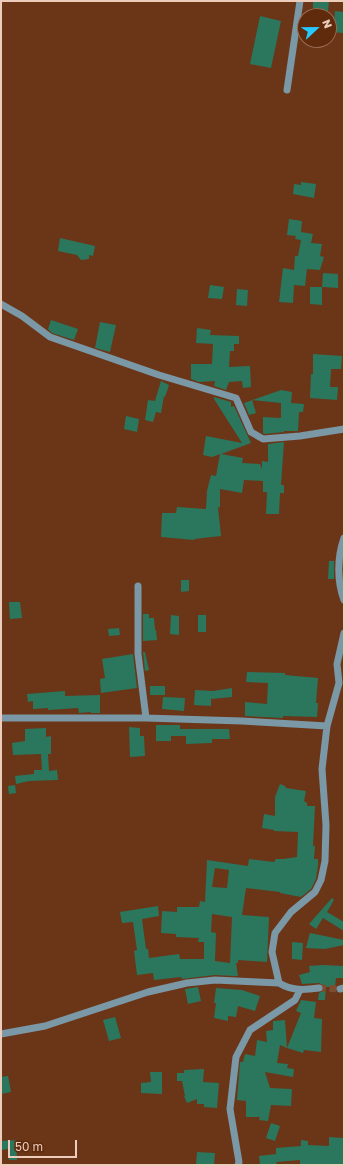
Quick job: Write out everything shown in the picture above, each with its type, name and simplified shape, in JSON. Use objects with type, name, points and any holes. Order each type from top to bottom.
[{"type":"street","points":[[287,90],[300,1]]},
{"type":"street","points":[[1,304],[22,316],[50,337],[159,375],[236,398],[251,432],[262,439],[300,436],[344,429]]},
{"type":"street","points":[[344,538],[338,578],[344,600]]},
{"type":"street","points":[[138,586],[138,654],[146,718]]},
{"type":"street","points":[[279,983],[272,952],[275,933],[291,912],[315,892],[325,861],[326,826],[322,769],[327,726],[339,683],[337,664],[344,632]]},
{"type":"street","points":[[1,718],[146,718],[327,726]]},
{"type":"street","points":[[1,1034],[44,1026],[148,992],[187,983],[215,980],[279,983],[286,987],[300,990],[319,988]]},
{"type":"street","points":[[238,1165],[239,1162],[230,1109],[236,1057],[250,1030],[295,1000],[300,990]]},
{"type":"building","points":[[313,1],[329,1],[328,8],[313,8]]},
{"type":"building","points":[[337,11],[344,12],[343,33],[337,32]]},
{"type":"building","points":[[260,16],[281,21],[271,68],[250,64]]},
{"type":"building","points":[[301,182],[316,184],[314,198],[293,194],[294,184],[301,185]]},
{"type":"building","points":[[289,219],[302,221],[301,232],[313,234],[311,243],[322,244],[320,256],[324,257],[320,270],[307,269],[305,286],[294,285],[293,303],[279,302],[283,268],[294,270],[295,256],[298,256],[301,240],[295,239],[296,236],[287,235]]},
{"type":"building","points":[[60,238],[95,246],[93,256],[89,255],[89,259],[81,260],[77,255],[58,251]]},
{"type":"building","points":[[323,273],[338,274],[338,288],[322,287]]},
{"type":"building","points":[[210,285],[224,287],[222,299],[208,298]]},
{"type":"building","points":[[310,287],[322,287],[322,305],[310,304]]},
{"type":"building","points":[[237,289],[248,290],[247,306],[236,305]]},
{"type":"building","points":[[51,320],[78,329],[74,340],[52,333],[48,329]]},
{"type":"building","points":[[100,322],[116,325],[110,352],[95,348]]},
{"type":"building","points":[[197,328],[211,330],[210,335],[239,336],[239,344],[234,344],[234,351],[230,351],[229,367],[250,366],[251,387],[243,388],[242,381],[229,382],[226,390],[214,386],[215,381],[199,382],[191,379],[191,364],[212,364],[213,344],[196,343]]},
{"type":"building","points":[[313,354],[342,356],[341,369],[331,369],[330,387],[338,387],[337,400],[310,398],[311,374],[313,374]]},
{"type":"building","points":[[161,381],[169,385],[165,397],[164,396],[161,413],[156,412],[153,422],[145,420],[148,400],[155,401]]},
{"type":"building","points":[[281,390],[292,392],[291,403],[304,404],[303,412],[299,412],[298,431],[284,431],[264,434],[263,417],[281,418],[281,403],[252,400]]},
{"type":"building","points":[[214,397],[231,402],[231,407],[234,406],[251,443],[221,454],[243,458],[242,463],[260,464],[262,469],[262,461],[268,462],[268,444],[284,442],[281,485],[284,485],[284,493],[280,493],[279,514],[266,514],[267,492],[263,492],[263,481],[244,480],[242,493],[220,489],[220,507],[218,507],[221,536],[194,540],[161,537],[162,513],[176,513],[177,507],[206,509],[207,491],[211,475],[216,476],[220,454],[212,457],[203,455],[206,436],[242,443]]},
{"type":"building","points":[[252,400],[256,413],[249,415],[244,403]]},
{"type":"building","points":[[126,416],[139,419],[137,432],[124,429]]},
{"type":"building","points":[[329,561],[334,561],[334,579],[328,579]]},
{"type":"building","points":[[181,580],[189,580],[189,591],[181,592]]},
{"type":"building","points":[[9,602],[20,602],[22,618],[10,619]]},
{"type":"building","points":[[143,614],[149,614],[149,618],[154,618],[157,640],[143,641]]},
{"type":"building","points":[[171,615],[179,616],[179,635],[170,634]]},
{"type":"building","points":[[198,615],[206,615],[206,632],[198,632]]},
{"type":"building","points":[[119,628],[120,635],[109,636],[108,629]]},
{"type":"building","points":[[143,652],[145,652],[149,670],[145,671]]},
{"type":"building","points":[[133,654],[137,688],[101,693],[100,679],[105,678],[102,659]]},
{"type":"building","points":[[247,672],[285,673],[285,675],[318,678],[316,703],[318,703],[317,717],[283,716],[283,718],[245,716],[245,702],[267,704],[268,683],[246,682]]},
{"type":"building","points":[[150,686],[165,686],[165,695],[150,695]]},
{"type":"building","points":[[232,688],[232,697],[211,699],[211,706],[194,705],[195,690],[213,691]]},
{"type":"building","points":[[65,691],[65,696],[100,695],[100,713],[79,713],[78,708],[48,710],[48,708],[33,709],[33,701],[28,702],[27,694]]},
{"type":"building","points":[[163,697],[185,698],[184,711],[162,709]]},
{"type":"building","points":[[156,725],[180,725],[180,729],[229,729],[230,739],[212,739],[212,743],[186,744],[186,736],[171,736],[171,741],[156,741]]},
{"type":"building","points":[[129,727],[140,728],[140,736],[144,736],[145,756],[130,757]]},
{"type":"building","points":[[46,728],[46,737],[51,736],[51,754],[48,754],[49,771],[57,770],[58,780],[29,781],[16,784],[15,776],[34,774],[34,770],[42,770],[41,754],[13,755],[12,743],[25,741],[25,729]]},
{"type":"building","points":[[280,784],[286,788],[306,791],[304,801],[307,803],[307,806],[315,806],[313,846],[315,846],[314,859],[318,859],[316,879],[311,889],[301,897],[280,892],[246,888],[242,915],[269,917],[267,962],[238,960],[238,963],[236,963],[238,976],[215,975],[182,979],[181,977],[154,980],[153,973],[137,975],[134,951],[137,950],[133,922],[122,923],[120,912],[158,906],[159,916],[142,919],[146,949],[148,949],[149,958],[179,954],[180,959],[204,959],[204,942],[198,942],[199,938],[176,937],[176,934],[161,933],[162,911],[177,912],[177,907],[199,907],[200,901],[205,902],[207,860],[248,866],[249,859],[274,862],[276,859],[297,857],[298,832],[274,831],[262,828],[264,814],[275,816],[275,797]],"holes":[[[215,868],[229,870],[227,888],[212,887]],[[212,914],[232,917],[230,963],[215,961],[216,933],[211,932]]]},
{"type":"building","points":[[15,785],[16,793],[9,794],[8,786]]},
{"type":"building","points":[[332,898],[334,900],[327,912],[344,922],[344,931],[323,918],[316,929],[309,924]]},
{"type":"building","points":[[310,933],[344,940],[344,945],[325,949],[306,948]]},
{"type":"building","points":[[292,942],[303,943],[302,960],[292,959]]},
{"type":"building","points":[[309,966],[344,966],[344,978],[336,978],[335,987],[326,987],[325,1000],[318,1000],[319,993],[324,990],[323,985],[319,983],[302,984],[299,975],[310,972]]},
{"type":"building","points":[[198,987],[201,1001],[188,1004],[185,989]]},
{"type":"building","points":[[216,988],[242,990],[260,996],[255,1011],[238,1006],[236,1017],[228,1016],[228,1021],[214,1018]]},
{"type":"building","points":[[301,1000],[316,1002],[314,1018],[322,1019],[321,1052],[304,1050],[303,1053],[287,1048],[301,1013],[296,1011]]},
{"type":"building","points":[[115,1017],[121,1038],[109,1041],[103,1020]]},
{"type":"building","points":[[285,1020],[287,1048],[280,1045],[277,1063],[288,1064],[287,1068],[294,1069],[293,1077],[265,1072],[270,1088],[292,1089],[291,1106],[271,1105],[268,1121],[259,1120],[260,1117],[246,1117],[246,1101],[237,1100],[240,1062],[243,1062],[245,1054],[255,1056],[257,1040],[267,1042],[266,1031],[273,1030],[273,1021]]},
{"type":"building","points":[[204,1069],[203,1082],[219,1083],[217,1108],[204,1107],[204,1104],[197,1104],[197,1099],[187,1103],[184,1096],[182,1081],[177,1081],[177,1073],[184,1073],[184,1070]]},
{"type":"building","points":[[150,1072],[162,1072],[162,1094],[141,1093],[141,1083],[151,1082]]},
{"type":"building","points":[[8,1076],[11,1092],[1,1094],[1,1077]]},
{"type":"building","points":[[271,1123],[280,1126],[275,1141],[266,1138]]},
{"type":"building","points":[[329,1137],[344,1138],[344,1165],[300,1165],[300,1160],[260,1165],[259,1156],[276,1154],[276,1148],[301,1146],[301,1140],[308,1141],[308,1145],[329,1146]]},
{"type":"building","points":[[16,1140],[17,1160],[9,1160],[8,1149],[1,1150],[1,1141]]},
{"type":"building","points":[[197,1152],[215,1153],[214,1165],[196,1165]]},
{"type":"tunnel","points":[[319,988],[340,989]]}]
